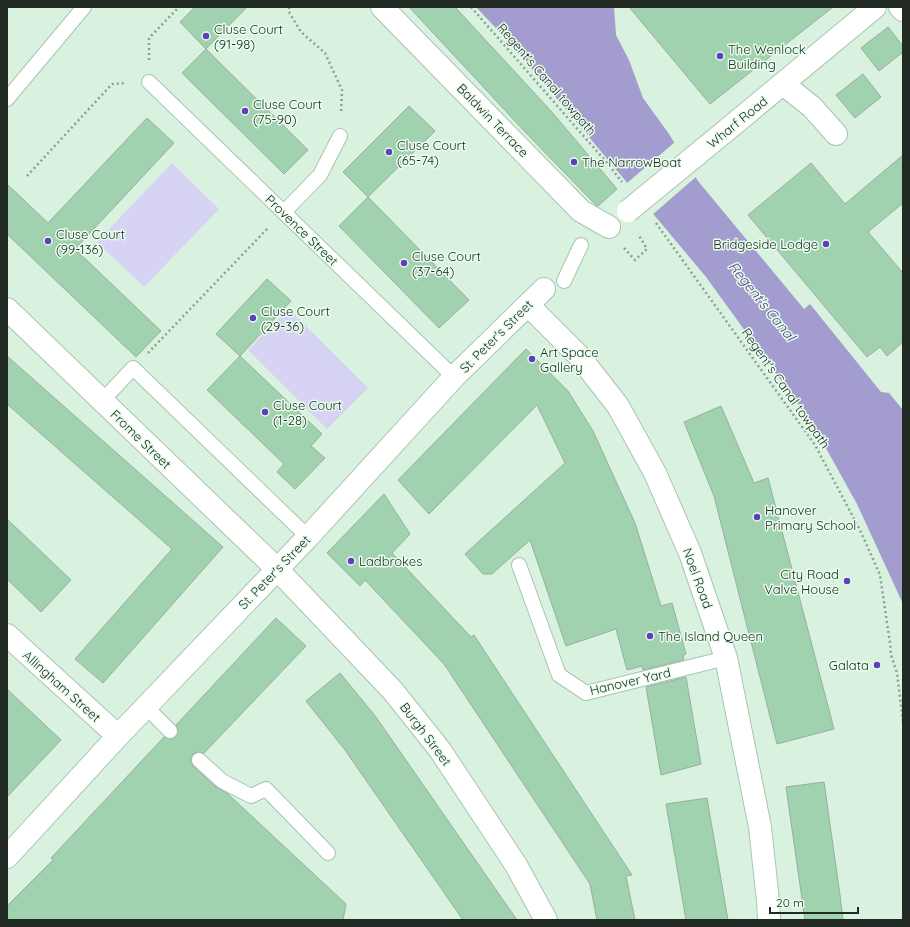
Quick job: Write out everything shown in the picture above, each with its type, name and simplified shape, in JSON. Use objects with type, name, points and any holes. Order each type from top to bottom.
[{"type":"street","name":"Baldwin Terrace","points":[[382,7],[581,211],[596,236]]},
{"type":"street","name":"Wharf Road","points":[[596,236],[875,7]]},
{"type":"street","points":[[900,7],[903,10]]},
{"type":"street","points":[[783,84],[812,107],[836,134]]},
{"type":"street","name":"St. Peter's Street","points":[[7,857],[118,736],[308,537],[454,378],[544,289]]},
{"type":"street","name":"Noel Road","points":[[528,305],[579,356],[618,406],[655,473],[686,546],[726,658],[760,827],[769,920]]},
{"type":"street","name":"Frome Street","points":[[7,309],[277,569]]},
{"type":"street","name":"Burgh Street","points":[[277,569],[393,691],[440,750],[516,865],[546,920]]},
{"type":"street","name":"Allingham Street","points":[[7,635],[118,736]]},
{"type":"lane","points":[[7,99],[84,7]]},
{"type":"lane","name":"Provence Street","points":[[149,82],[454,378]]},
{"type":"lane","points":[[284,212],[320,175],[340,136]]},
{"type":"lane","points":[[564,280],[596,236]]},
{"type":"lane","points":[[102,401],[133,368],[308,537]]},
{"type":"lane","name":"Hanover Yard","points":[[519,565],[559,675],[586,693],[726,658]]},
{"type":"lane","points":[[146,707],[170,731]]},
{"type":"lane","points":[[198,760],[222,781],[251,796],[266,789],[328,852]]},
{"type":"path","points":[[26,176],[112,84],[149,82],[149,38],[179,7]]},
{"type":"path","points":[[289,7],[289,12],[301,32],[325,53],[342,90],[340,136]]},
{"type":"path","name":"Regent's Canal towpath","points":[[471,7],[608,164]]},
{"type":"path","points":[[133,368],[284,212]]},
{"type":"path","name":"Regent's Canal towpath","points":[[654,220],[815,445],[860,530],[880,575],[891,655],[897,673],[903,722]]},
{"type":"path","points":[[624,247],[635,260],[648,249],[636,232]]},
{"type":"shaded area","points":[[172,163],[219,209],[144,287],[97,242]]},
{"type":"shaded area","points":[[289,309],[368,388],[327,429],[248,350]]},
{"type":"water","name":"Regent's Canal","points":[[476,7],[614,7],[616,35],[629,60],[643,98],[669,134],[698,181],[804,309],[810,304],[881,392],[889,393],[903,410],[903,604],[857,504],[812,423],[706,277],[512,45]]},
{"type":"pier","points":[[676,141],[697,176],[652,215],[626,184]]},
{"type":"building","name":"Cluse Court (91-98)","points":[[195,7],[247,7],[206,49],[180,22]]},
{"type":"building","points":[[409,7],[455,7],[551,111],[617,189],[598,206],[596,205],[527,134]]},
{"type":"building","name":"The Wenlock Building","points":[[629,7],[833,7],[710,104]]},
{"type":"building","points":[[888,27],[903,46],[903,52],[879,71],[861,48]]},
{"type":"building","name":"Cluse Court (75-90)","points":[[206,49],[308,150],[284,174],[182,73]]},
{"type":"building","points":[[863,74],[881,97],[855,118],[836,95]]},
{"type":"building","name":"Cluse Court (65-74)","points":[[409,106],[435,131],[368,197],[343,172]]},
{"type":"building","name":"Cluse Court (99-136)","points":[[147,118],[174,143],[75,249],[161,331],[136,357],[7,234],[7,184],[48,223]]},
{"type":"building","name":"Bridgeside Lodge","points":[[903,155],[903,203],[868,232],[903,273],[903,342],[887,356],[880,347],[867,357],[748,215],[811,163],[845,204]]},
{"type":"building","name":"Cluse Court (37-64)","points":[[368,197],[469,300],[439,328],[339,226]]},
{"type":"building","name":"Cluse Court (29-36)","points":[[267,279],[291,301],[240,356],[216,334]]},
{"type":"building","points":[[526,349],[568,391],[593,431],[635,523],[661,606],[672,603],[686,654],[683,655],[684,660],[643,670],[642,666],[627,670],[616,629],[566,646],[530,540],[492,574],[483,574],[465,554],[565,463],[537,405],[429,514],[398,480]]},
{"type":"building","points":[[7,356],[223,547],[103,683],[75,659],[172,549],[7,404]]},
{"type":"building","name":"Cluse Court (1-28)","points":[[240,356],[322,434],[311,446],[325,458],[295,489],[277,472],[284,464],[207,390]]},
{"type":"building","points":[[721,406],[754,483],[768,478],[834,729],[777,744],[714,496],[684,422]]},
{"type":"building","points":[[384,494],[410,534],[392,553],[471,637],[474,635],[632,875],[626,876],[635,920],[597,920],[590,884],[444,664],[365,580],[360,586],[327,553]]},
{"type":"building","points":[[7,519],[71,580],[41,612],[7,579]]},
{"type":"building","points":[[276,618],[306,646],[204,753],[197,752],[193,754],[191,762],[193,766],[216,787],[228,794],[346,904],[343,920],[7,920],[7,906],[53,860],[51,858],[164,737],[172,739],[176,737],[178,729],[176,725]]},
{"type":"building","points":[[340,673],[376,717],[517,920],[463,920],[345,750],[306,701]]},
{"type":"building","points":[[686,677],[701,764],[661,775],[646,687]]},
{"type":"building","points":[[7,689],[61,740],[7,797]]},
{"type":"building","points":[[824,782],[843,920],[805,920],[786,787]]},
{"type":"building","points":[[707,798],[728,920],[686,920],[666,804]]},
{"type":"place","name":"Cluse Court (91-98)","points":[[206,36]]},
{"type":"place","name":"The Wenlock Building","points":[[720,56]]},
{"type":"place","name":"Cluse Court (75-90)","points":[[245,111]]},
{"type":"place","name":"Cluse Court (65-74)","points":[[389,152]]},
{"type":"place","name":"The NarrowBoat","points":[[574,162]]},
{"type":"place","name":"Cluse Court (99-136)","points":[[48,241]]},
{"type":"place","name":"Bridgeside Lodge","points":[[826,244]]},
{"type":"place","name":"Cluse Court (37-64)","points":[[404,263]]},
{"type":"place","name":"Cluse Court (29-36)","points":[[253,318]]},
{"type":"place","name":"Art Space Gallery","points":[[532,359]]},
{"type":"place","name":"Cluse Court (1-28)","points":[[265,412]]},
{"type":"place","name":"Hanover Primary School","points":[[757,517]]},
{"type":"place","name":"Ladbrokes","points":[[351,561]]},
{"type":"place","name":"City Road Valve House","points":[[847,581]]},
{"type":"place","name":"The Island Queen","points":[[650,636]]},
{"type":"place","name":"Galata","points":[[877,665]]}]
